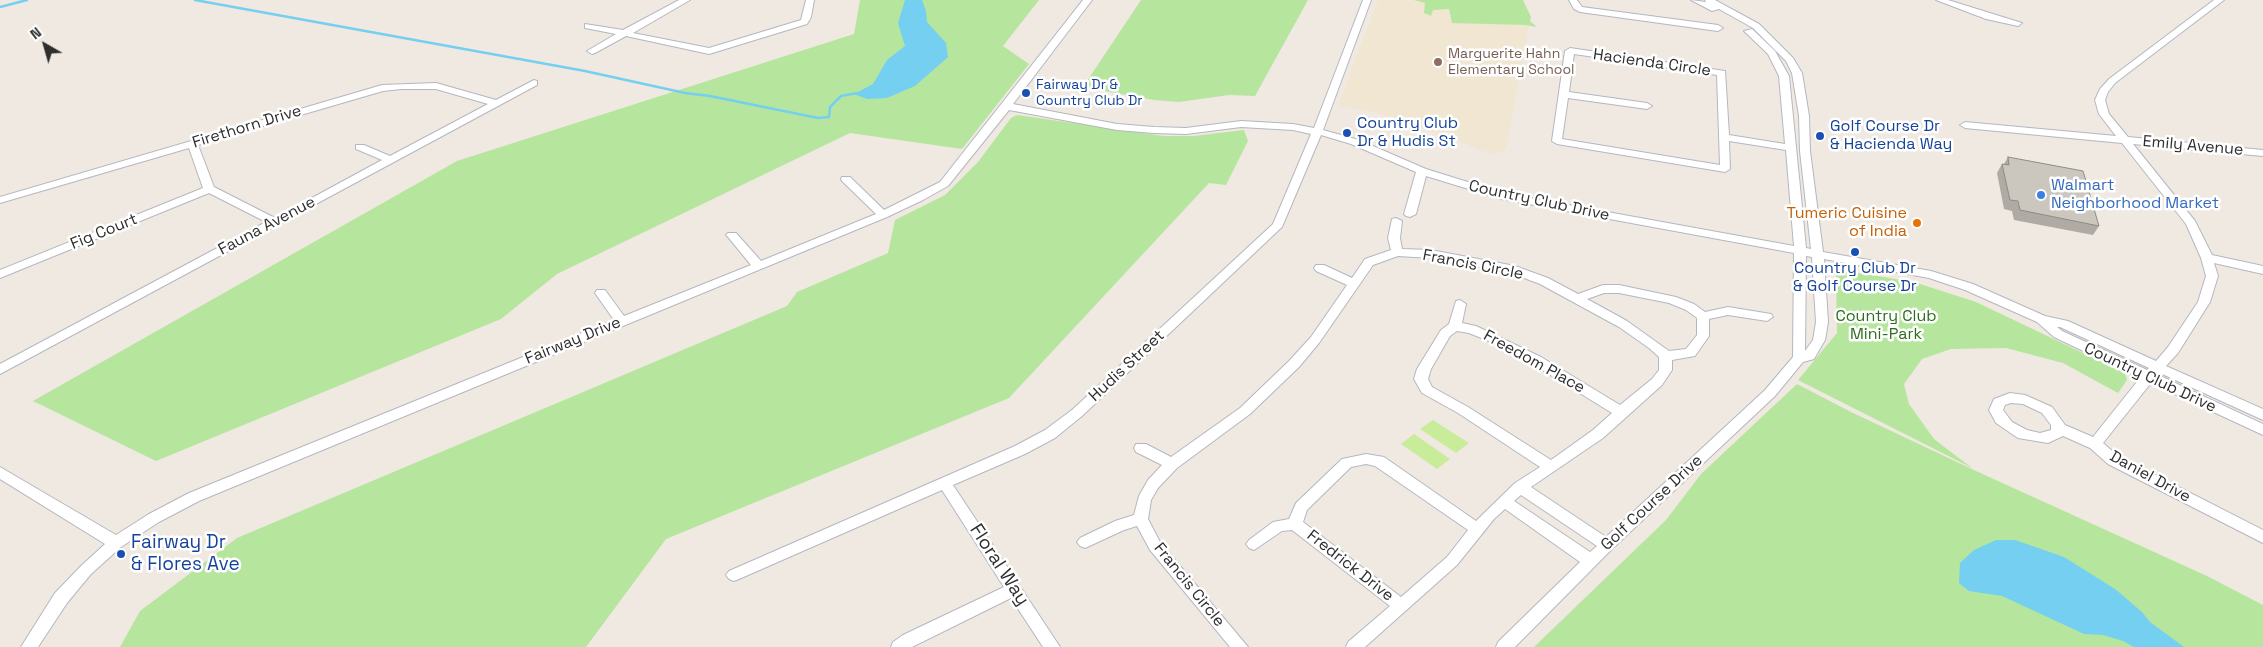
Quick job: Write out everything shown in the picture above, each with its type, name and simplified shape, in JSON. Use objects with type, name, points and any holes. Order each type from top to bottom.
[{"type":"street","points":[[592,50],[686,0]]},
{"type":"street","points":[[588,26],[709,51],[804,22],[808,17],[810,0]]},
{"type":"street","name":"Fairway Drive","points":[[29,647],[61,598],[86,570],[116,543],[154,518],[194,497],[883,215],[944,184],[1088,0]]},
{"type":"street","name":"Hudis Street","points":[[734,575],[1020,450],[1050,434],[1077,413],[1278,225],[1317,131],[1367,0]]},
{"type":"street","points":[[1573,0],[1580,9],[1718,28]]},
{"type":"street","points":[[1695,0],[1745,27],[1772,53],[1784,76],[1800,251],[1799,358]]},
{"type":"street","name":"Golf Course Drive","points":[[1504,647],[1607,545],[1770,393],[1799,358],[1809,356],[1818,340],[1822,322],[1818,255],[1806,151],[1804,116],[1797,73],[1790,60],[1779,47],[1756,26],[1709,0]]},
{"type":"street","points":[[1940,0],[1989,17],[2018,23]]},
{"type":"street","name":"Daniel Drive","points":[[2220,0],[2112,82],[2103,91],[2100,100],[2104,114],[2190,223],[2207,258],[2212,276],[2204,302],[2173,350],[2095,444],[2112,460],[2263,537]]},
{"type":"street","name":"Hacienda Circle","points":[[1570,51],[1722,73],[1724,137],[1724,169],[1558,140],[1570,51]]},
{"type":"street","name":"Fauna Avenue","points":[[0,370],[534,82]]},
{"type":"street","name":"Firethorn Drive","points":[[0,200],[361,93],[401,86],[436,86],[497,102]]},
{"type":"street","points":[[1564,94],[1647,106]]},
{"type":"street","name":"Country Club Drive","points":[[1005,106],[1126,128],[1186,131],[1241,124],[1280,125],[1317,131],[1355,142],[1422,171],[1501,196],[1931,275],[1969,287],[2042,319],[2058,334],[2263,415]]},
{"type":"street","name":"Emily Avenue","points":[[1965,125],[2263,153]]},
{"type":"street","points":[[1724,137],[1790,148]]},
{"type":"street","points":[[192,144],[209,189],[275,222]]},
{"type":"street","points":[[360,147],[390,160]]},
{"type":"street","points":[[1410,214],[1422,171]]},
{"type":"street","points":[[846,179],[883,215]]},
{"type":"street","name":"Fig Court","points":[[0,274],[209,189]]},
{"type":"street","points":[[1396,221],[1394,238],[1397,252]]},
{"type":"street","points":[[732,235],[758,265]]},
{"type":"street","name":"Francis Circle","points":[[1240,647],[1155,546],[1141,519],[1144,500],[1153,484],[1172,464],[1245,411],[1294,364],[1315,340],[1369,262],[1397,252],[1431,254],[1511,269],[1544,281],[1623,324],[1654,345],[1666,356]]},
{"type":"street","points":[[2207,258],[2263,270]]},
{"type":"street","points":[[1320,268],[1354,282]]},
{"type":"street","points":[[1577,299],[1603,289],[1619,289],[1672,300],[1690,307],[1703,316],[1728,311],[1767,317]]},
{"type":"street","points":[[600,293],[621,322]]},
{"type":"street","points":[[1460,304],[1454,326],[1445,333],[1424,369],[1421,379],[1426,390],[1463,410],[1551,467]]},
{"type":"street","points":[[1354,647],[1452,561],[1477,529],[1520,487],[1598,434],[1657,382],[1665,370],[1666,356],[1690,353],[1703,336],[1703,316]]},
{"type":"street","name":"Freedom Place","points":[[1454,326],[1472,328],[1495,338],[1536,360],[1621,412]]},
{"type":"street","name":"Country Club Drive","points":[[2153,372],[2263,430]]},
{"type":"street","points":[[2059,428],[2095,444]]},
{"type":"street","points":[[1141,448],[1172,464]]},
{"type":"street","name":"Fredrick Drive","points":[[1400,605],[1296,524],[1300,507],[1347,464],[1366,459],[1379,461],[1477,529]]},
{"type":"street","points":[[0,472],[116,543]]},
{"type":"street","name":"Floral Way","points":[[945,484],[1052,647]]},
{"type":"street","points":[[1520,487],[1607,545]]},
{"type":"street","points":[[1504,502],[1591,561]]},
{"type":"street","points":[[1085,542],[1120,525],[1141,519]]},
{"type":"street","points":[[1254,544],[1278,526],[1296,524]]},
{"type":"street","points":[[899,647],[909,640],[1014,589]]},
{"type":"shaded area","name":"Marguerite Hahn Elementary School","points":[[1378,0],[1513,0],[1529,24],[1506,150],[1492,154],[1413,124],[1374,112],[1338,106]]},
{"type":"green space","points":[[860,0],[1039,0],[1003,46],[1029,64],[962,149],[850,133],[557,274],[501,319],[156,461],[33,401],[457,161],[854,34]]},
{"type":"green space","points":[[1141,0],[1308,0],[1255,96],[1229,95],[1179,102],[1154,100],[1083,87]]},
{"type":"green space","points":[[1414,0],[1523,0],[1531,17],[1530,21],[1537,27],[1452,23],[1449,9],[1433,10],[1431,16],[1424,13],[1425,3]]},
{"type":"green space","points":[[1017,115],[1164,136],[1194,136],[1244,130],[1248,141],[1226,185],[1209,183],[1009,398],[666,539],[586,647],[120,647],[140,611],[237,538],[787,306],[797,292],[888,253],[895,220],[945,195],[978,162],[1011,118]]},
{"type":"green space","name":"Country Club Mini-Park","points":[[1846,271],[1914,282],[1976,302],[2125,373],[2127,380],[2118,393],[2063,363],[2006,348],[1951,349],[1922,359],[1904,384],[1909,404],[1934,439],[1972,468],[1798,380],[1837,333],[1836,275]]},
{"type":"green space","points":[[1797,384],[1851,412],[1976,471],[2207,576],[2263,605],[2263,647],[1534,647],[1666,520],[1701,474]]},
{"type":"green space","points":[[1433,420],[1469,443],[1456,453],[1420,429]]},
{"type":"green space","points":[[1414,434],[1450,459],[1437,469],[1401,444]]},
{"type":"water","points":[[905,0],[922,0],[927,22],[946,43],[948,57],[915,86],[887,98],[867,99],[854,94],[873,84],[887,60],[905,46],[898,23]]},
{"type":"water","points":[[1996,540],[2015,540],[2064,557],[2115,589],[2142,612],[2150,622],[2184,647],[2134,647],[2123,641],[2103,635],[2084,634],[2002,596],[1969,591],[1959,583],[1960,563],[1974,550]]},
{"type":"building","name":"Walmart Neighborhood Market","points":[[2008,157],[2083,171],[2099,226],[2020,210],[2018,201],[2010,200],[2002,164],[2009,165]]},
{"type":"waterway","points":[[0,7],[27,0]]},
{"type":"waterway","points":[[195,0],[585,71],[685,93],[710,96],[818,118],[829,117],[830,107],[841,96],[857,93]]},
{"type":"place","name":"Marguerite Hahn Elementary School","points":[[1438,62]]},
{"type":"place","name":"Fairway Dr & Country Club Dr","points":[[1026,93]]},
{"type":"place","name":"Country Club Dr & Hudis St","points":[[1347,133]]},
{"type":"place","name":"Golf Course Dr & Hacienda Way","points":[[1820,136]]},
{"type":"place","name":"Walmart Neighborhood Market","points":[[2041,195]]},
{"type":"place","name":"Tumeric Cuisine of India","points":[[1917,223]]},
{"type":"place","name":"Country Club Dr & Golf Course Dr","points":[[1855,252]]},
{"type":"place","name":"Fairway Dr & Flores Ave","points":[[121,554]]}]
